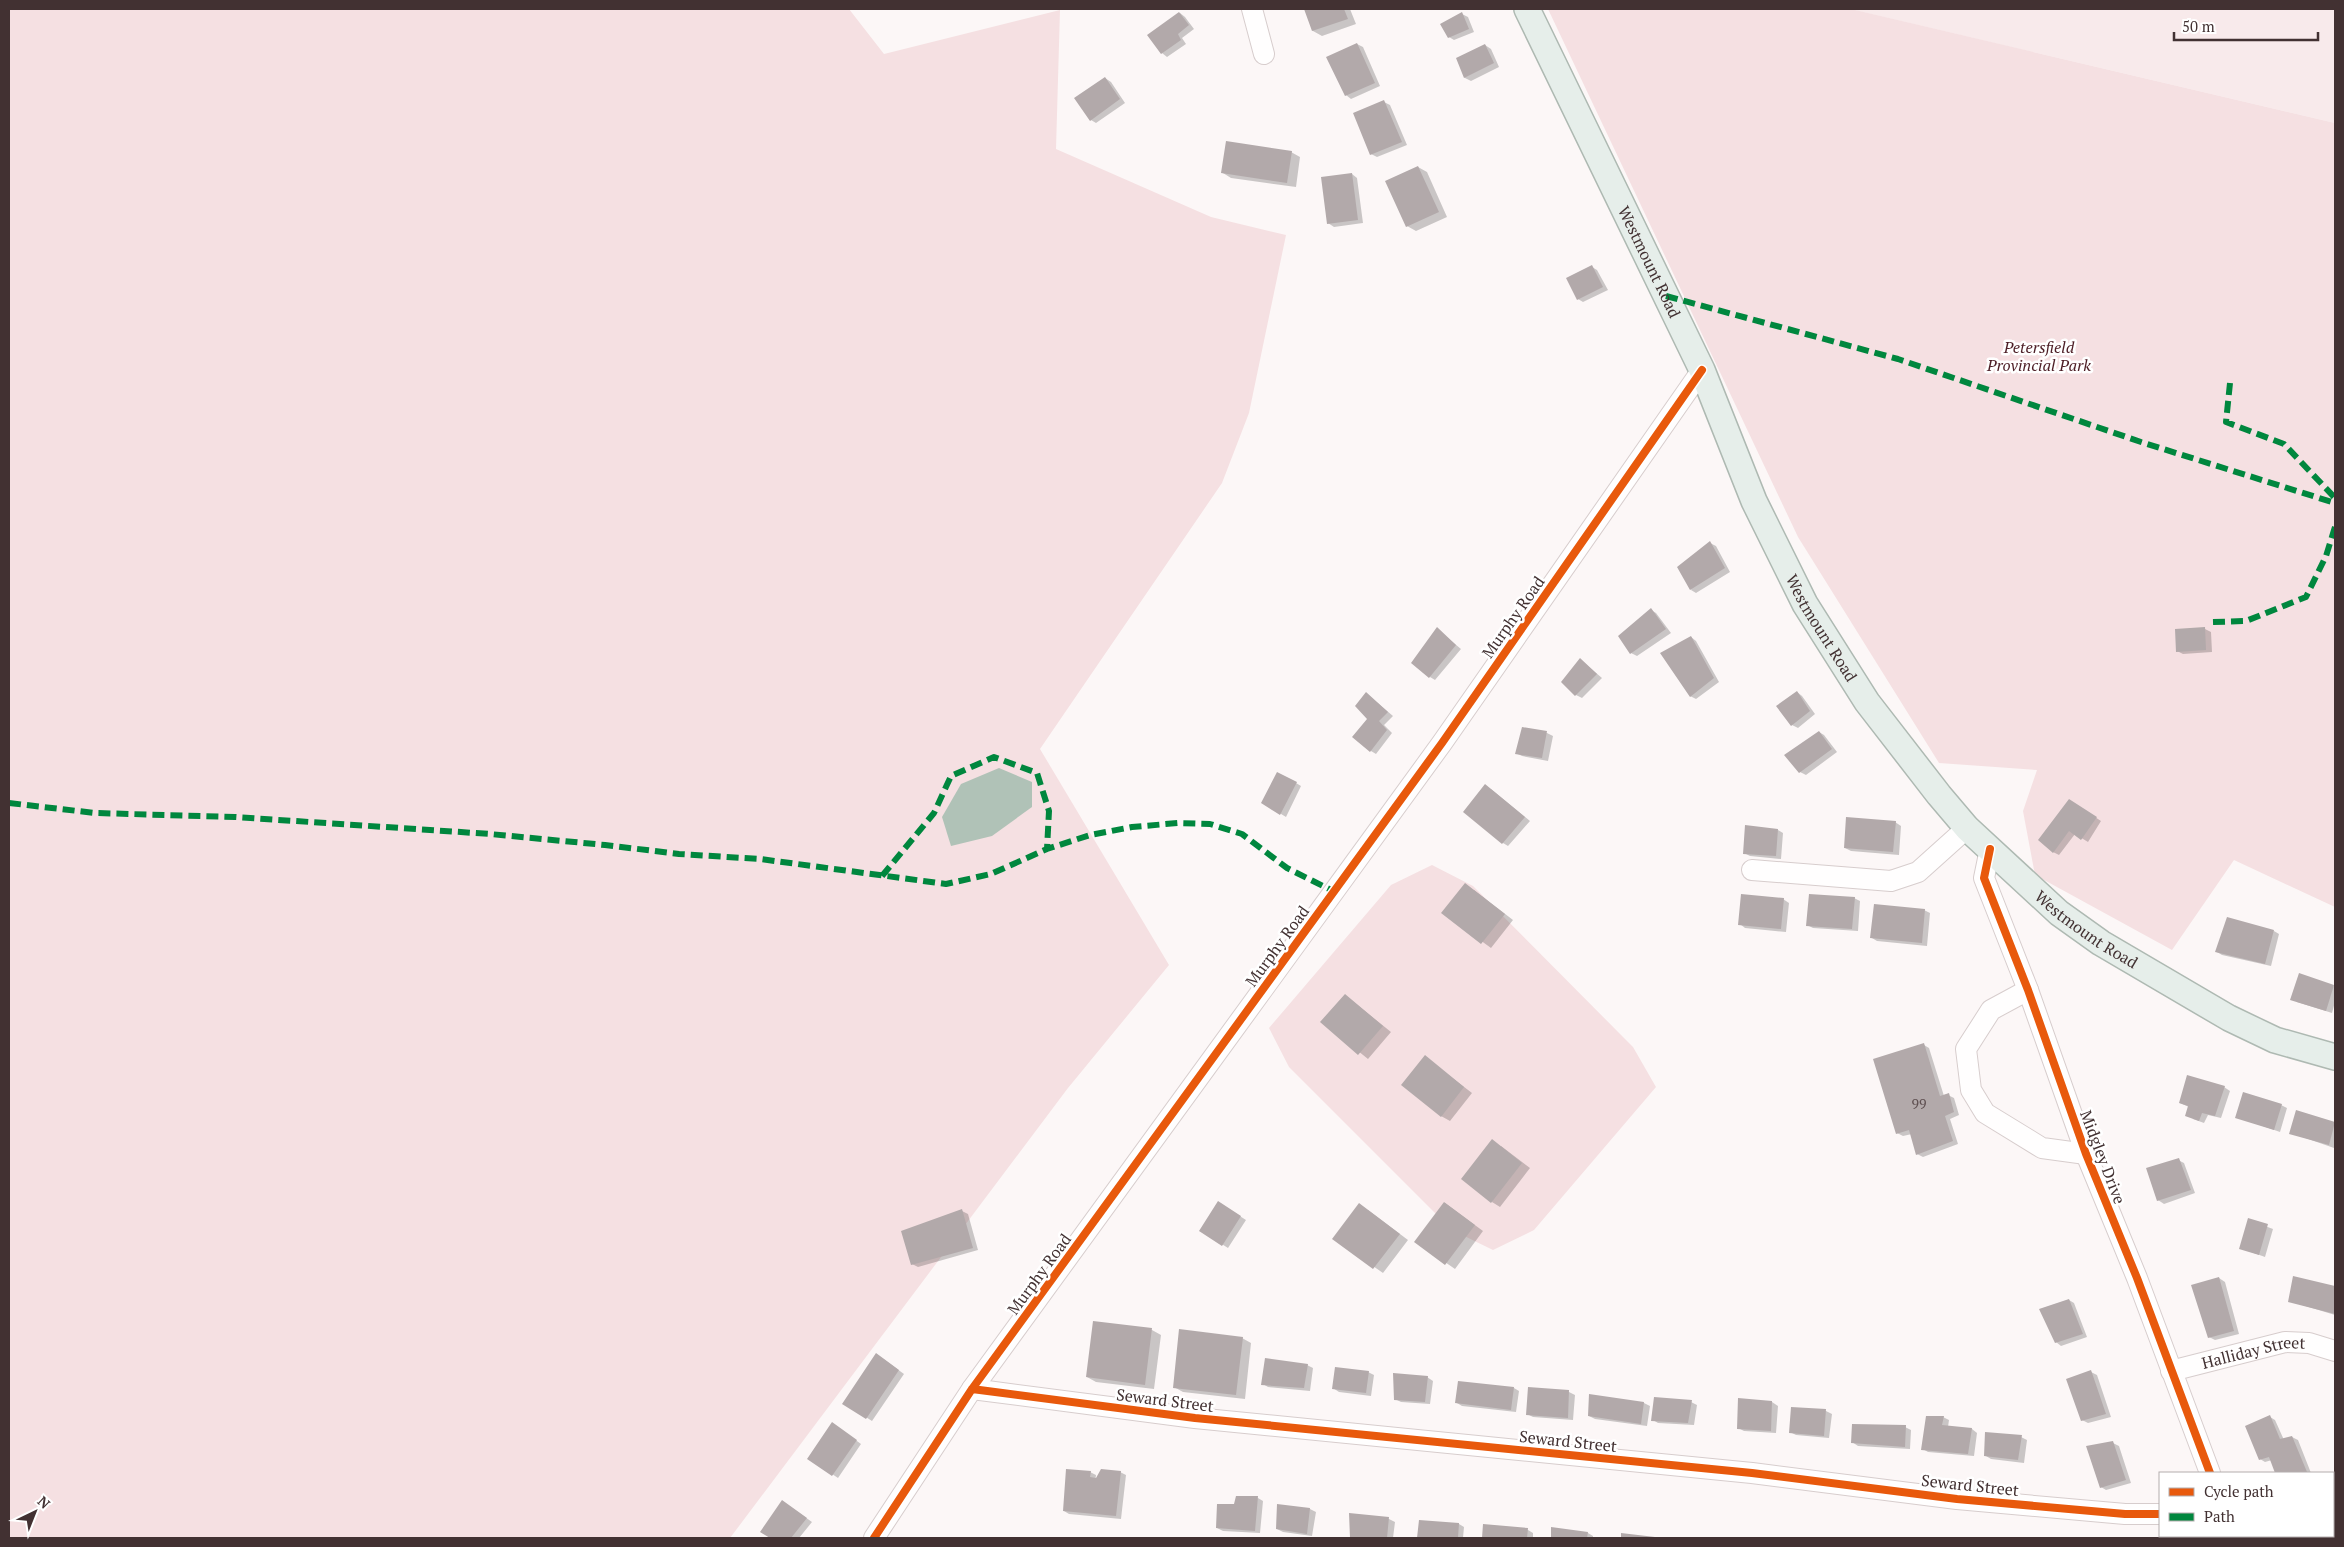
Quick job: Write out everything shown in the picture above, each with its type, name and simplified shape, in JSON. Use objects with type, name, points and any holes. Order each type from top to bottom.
[{"type":"main road","name":"Westmount Road","points":[[1527,9],[1702,370],[1754,501],[1805,604],[1867,702],[1967,828],[2058,913],[2142,969],[2229,1018],[2275,1040],[2335,1058]]},
{"type":"street","points":[[1252,9],[1264,54]]},
{"type":"street","name":"Murphy Road","points":[[874,1538],[972,1390],[1436,750],[1702,370]]},
{"type":"street","points":[[1752,870],[1891,881],[1918,872],[1967,828]]},
{"type":"street","name":"Midgley Drive","points":[[1990,849],[1984,878],[2028,990],[2086,1154],[2137,1278],[2210,1472]]},
{"type":"street","points":[[2028,990],[1992,1010],[1966,1049],[1971,1090],[1985,1113],[2042,1148],[2086,1154]]},
{"type":"street","name":"Halliday Street","points":[[2171,1371],[2285,1342],[2309,1343],[2335,1351]]},
{"type":"street","name":"Seward Street","points":[[972,1390],[1195,1418],[1752,1473],[1957,1499],[2125,1514],[2159,1514]]},
{"type":"shaded area","points":[[1850,9],[2335,9],[2335,123]]},
{"type":"shaded area","points":[[999,768],[1032,782],[1032,807],[992,836],[951,846],[942,817],[961,784]]},
{"type":"green space","points":[[9,9],[849,9],[884,54],[1060,10],[1056,149],[1211,217],[1286,235],[1249,413],[1222,483],[1040,749],[1169,965],[1068,1088],[730,1538],[9,1538]]},
{"type":"green space","name":"Petersfield Provincial Park","points":[[1548,9],[1851,9],[2335,123],[2335,907],[2234,860],[2172,950],[2035,875],[2023,811],[2037,770],[1939,763],[1798,537]]},
{"type":"green space","points":[[1432,865],[1473,886],[1633,1047],[1656,1087],[1534,1230],[1493,1250],[1452,1230],[1289,1067],[1269,1028],[1391,885]]},
{"type":"building","points":[[1304,9],[1344,9],[1348,19],[1312,31]]},
{"type":"building","points":[[1179,12],[1189,25],[1178,34],[1181,40],[1161,54],[1147,35]]},
{"type":"building","points":[[1462,12],[1469,29],[1448,38],[1440,24]]},
{"type":"building","points":[[1357,43],[1375,83],[1345,96],[1326,57]]},
{"type":"building","points":[[1485,44],[1494,63],[1464,78],[1456,58]]},
{"type":"building","points":[[1105,77],[1120,99],[1090,121],[1074,98]]},
{"type":"building","points":[[1384,100],[1402,142],[1370,155],[1353,113]]},
{"type":"building","points":[[1226,141],[1292,151],[1287,183],[1221,173]]},
{"type":"building","points":[[1418,166],[1439,212],[1406,227],[1385,181]]},
{"type":"building","points":[[1352,173],[1358,220],[1327,224],[1321,177]]},
{"type":"building","points":[[1592,265],[1603,287],[1577,300],[1566,278]]},
{"type":"building","points":[[1710,541],[1725,568],[1690,590],[1677,567]]},
{"type":"building","points":[[1651,608],[1666,629],[1630,654],[1618,636]]},
{"type":"building","points":[[1437,627],[1456,645],[1429,678],[1411,663]]},
{"type":"building","points":[[2205,627],[2206,650],[2176,652],[2175,629]]},
{"type":"building","points":[[1691,636],[1714,678],[1690,697],[1660,653]]},
{"type":"building","points":[[1580,658],[1597,674],[1575,696],[1561,682]]},
{"type":"building","points":[[1797,691],[1810,711],[1791,726],[1776,706]]},
{"type":"building","points":[[1366,692],[1388,712],[1379,721],[1387,730],[1370,752],[1352,737],[1367,719],[1355,706]]},
{"type":"building","points":[[1522,727],[1547,731],[1542,758],[1515,754]]},
{"type":"building","points":[[1819,731],[1832,749],[1799,773],[1784,755]]},
{"type":"building","points":[[1277,772],[1297,782],[1280,815],[1261,803]]},
{"type":"building","points":[[1485,784],[1525,817],[1502,844],[1463,812]]},
{"type":"building","points":[[2069,799],[2097,817],[2081,840],[2069,831],[2053,853],[2038,840]]},
{"type":"building","points":[[1846,817],[1896,821],[1893,852],[1844,848]]},
{"type":"building","points":[[1745,825],[1778,829],[1776,856],[1743,854]]},
{"type":"building","points":[[1465,883],[1505,914],[1481,944],[1441,913]]},
{"type":"building","points":[[1741,894],[1784,898],[1781,929],[1738,925]]},
{"type":"building","points":[[1809,894],[1855,897],[1852,929],[1806,926]]},
{"type":"building","points":[[1874,904],[1925,909],[1922,943],[1870,938]]},
{"type":"building","points":[[2227,917],[2274,930],[2265,964],[2215,952]]},
{"type":"building","points":[[2299,973],[2334,985],[2326,1011],[2290,1000]]},
{"type":"building","points":[[1345,994],[1383,1026],[1358,1055],[1320,1022]]},
{"type":"building","points":[[1924,1043],[1940,1096],[1949,1093],[1954,1112],[1945,1116],[1953,1141],[1916,1155],[1909,1130],[1896,1134],[1873,1059]]},
{"type":"building","points":[[1425,1055],[1464,1087],[1441,1117],[1401,1085]]},
{"type":"building","points":[[2187,1075],[2225,1086],[2215,1116],[2202,1113],[2199,1121],[2185,1116],[2188,1106],[2179,1103]]},
{"type":"building","points":[[2243,1092],[2282,1104],[2274,1130],[2235,1118]]},
{"type":"building","points":[[2296,1110],[2335,1122],[2329,1145],[2289,1134]]},
{"type":"building","points":[[1492,1139],[1522,1163],[1491,1203],[1461,1179]]},
{"type":"building","points":[[2179,1158],[2191,1190],[2157,1201],[2146,1168]]},
{"type":"building","points":[[1218,1201],[1241,1216],[1222,1246],[1199,1231]]},
{"type":"building","points":[[1444,1202],[1475,1225],[1445,1265],[1414,1242]]},
{"type":"building","points":[[1359,1203],[1400,1234],[1373,1269],[1332,1239]]},
{"type":"building","points":[[962,1209],[973,1248],[911,1265],[901,1231]]},
{"type":"building","points":[[2248,1218],[2268,1224],[2259,1255],[2239,1249]]},
{"type":"building","points":[[2293,1276],[2335,1286],[2335,1314],[2288,1302]]},
{"type":"building","points":[[2219,1277],[2234,1331],[2208,1338],[2191,1285]]},
{"type":"building","points":[[2069,1299],[2083,1334],[2055,1343],[2039,1309]]},
{"type":"building","points":[[1093,1321],[1152,1328],[1145,1385],[1086,1377]]},
{"type":"building","points":[[1179,1329],[1243,1337],[1236,1395],[1173,1388]]},
{"type":"building","points":[[876,1353],[899,1370],[866,1419],[842,1404]]},
{"type":"building","points":[[1265,1358],[1308,1364],[1304,1388],[1261,1385]]},
{"type":"building","points":[[1335,1367],[1369,1371],[1366,1393],[1332,1389]]},
{"type":"building","points":[[2091,1370],[2106,1414],[2081,1421],[2066,1379]]},
{"type":"building","points":[[1393,1373],[1428,1376],[1425,1402],[1394,1400]]},
{"type":"building","points":[[1458,1381],[1514,1387],[1511,1410],[1455,1403]]},
{"type":"building","points":[[1528,1387],[1569,1390],[1568,1418],[1526,1415]]},
{"type":"building","points":[[1589,1394],[1644,1402],[1641,1424],[1588,1416]]},
{"type":"building","points":[[1654,1397],[1692,1400],[1688,1423],[1651,1421]]},
{"type":"building","points":[[1738,1398],[1772,1401],[1771,1431],[1737,1429]]},
{"type":"building","points":[[1791,1407],[1826,1409],[1824,1436],[1789,1433]]},
{"type":"building","points":[[2270,1415],[2280,1439],[2292,1436],[2307,1472],[2275,1472],[2269,1457],[2259,1460],[2245,1426]]},
{"type":"building","points":[[1926,1416],[1944,1416],[1942,1425],[1972,1428],[1968,1454],[1921,1450]]},
{"type":"building","points":[[832,1422],[857,1440],[832,1476],[807,1459]]},
{"type":"building","points":[[1852,1424],[1906,1425],[1905,1447],[1851,1443]]},
{"type":"building","points":[[1985,1432],[2022,1435],[2018,1460],[1984,1456]]},
{"type":"building","points":[[2113,1441],[2126,1480],[2100,1488],[2086,1446]]},
{"type":"building","points":[[1066,1469],[1091,1471],[1090,1477],[1096,1478],[1101,1469],[1121,1471],[1116,1516],[1063,1511]]},
{"type":"building","points":[[1236,1496],[1258,1496],[1255,1531],[1216,1528],[1217,1504],[1234,1504]]},
{"type":"building","points":[[782,1500],[807,1518],[791,1538],[770,1538],[760,1532]]},
{"type":"building","points":[[1277,1504],[1310,1508],[1307,1534],[1276,1529]]},
{"type":"building","points":[[1349,1513],[1389,1517],[1387,1538],[1350,1538]]},
{"type":"building","points":[[1419,1520],[1459,1523],[1458,1538],[1417,1538]]},
{"type":"building","points":[[1483,1524],[1528,1528],[1527,1538],[1482,1538]]},
{"type":"building","points":[[1551,1527],[1588,1532],[1587,1538],[1551,1538]]},
{"type":"building","points":[[1621,1533],[1655,1537],[1655,1538],[1621,1538]]},
{"type":"building","points":[[2284,1537],[2322,1538],[2285,1538]]},
{"type":"marked path","points":[[1666,296],[1898,359],[2141,442],[2335,503]]},
{"type":"marked path","points":[[2230,383],[2226,422],[2284,444],[2335,498]]},
{"type":"marked path","points":[[2213,622],[2246,621],[2306,597],[2326,556],[2335,527]]},
{"type":"marked path","points":[[882,876],[934,813],[951,776],[994,757],[1037,773],[1049,811],[1047,849]]},
{"type":"marked path","points":[[9,803],[95,813],[235,817],[490,834],[679,854],[760,859],[946,884],[991,874],[1047,849],[1090,835],[1132,827],[1178,823],[1210,824],[1242,834],[1287,868],[1333,891]]},
{"type":"cycle path","points":[[874,1538],[972,1389],[1442,743],[1702,370]]},
{"type":"cycle path","points":[[1990,849],[1984,878],[2028,990],[2086,1154],[2137,1278],[2210,1472]]},
{"type":"cycle path","points":[[972,1389],[1195,1418],[1752,1473],[1957,1499],[2125,1514],[2159,1514]]}]
